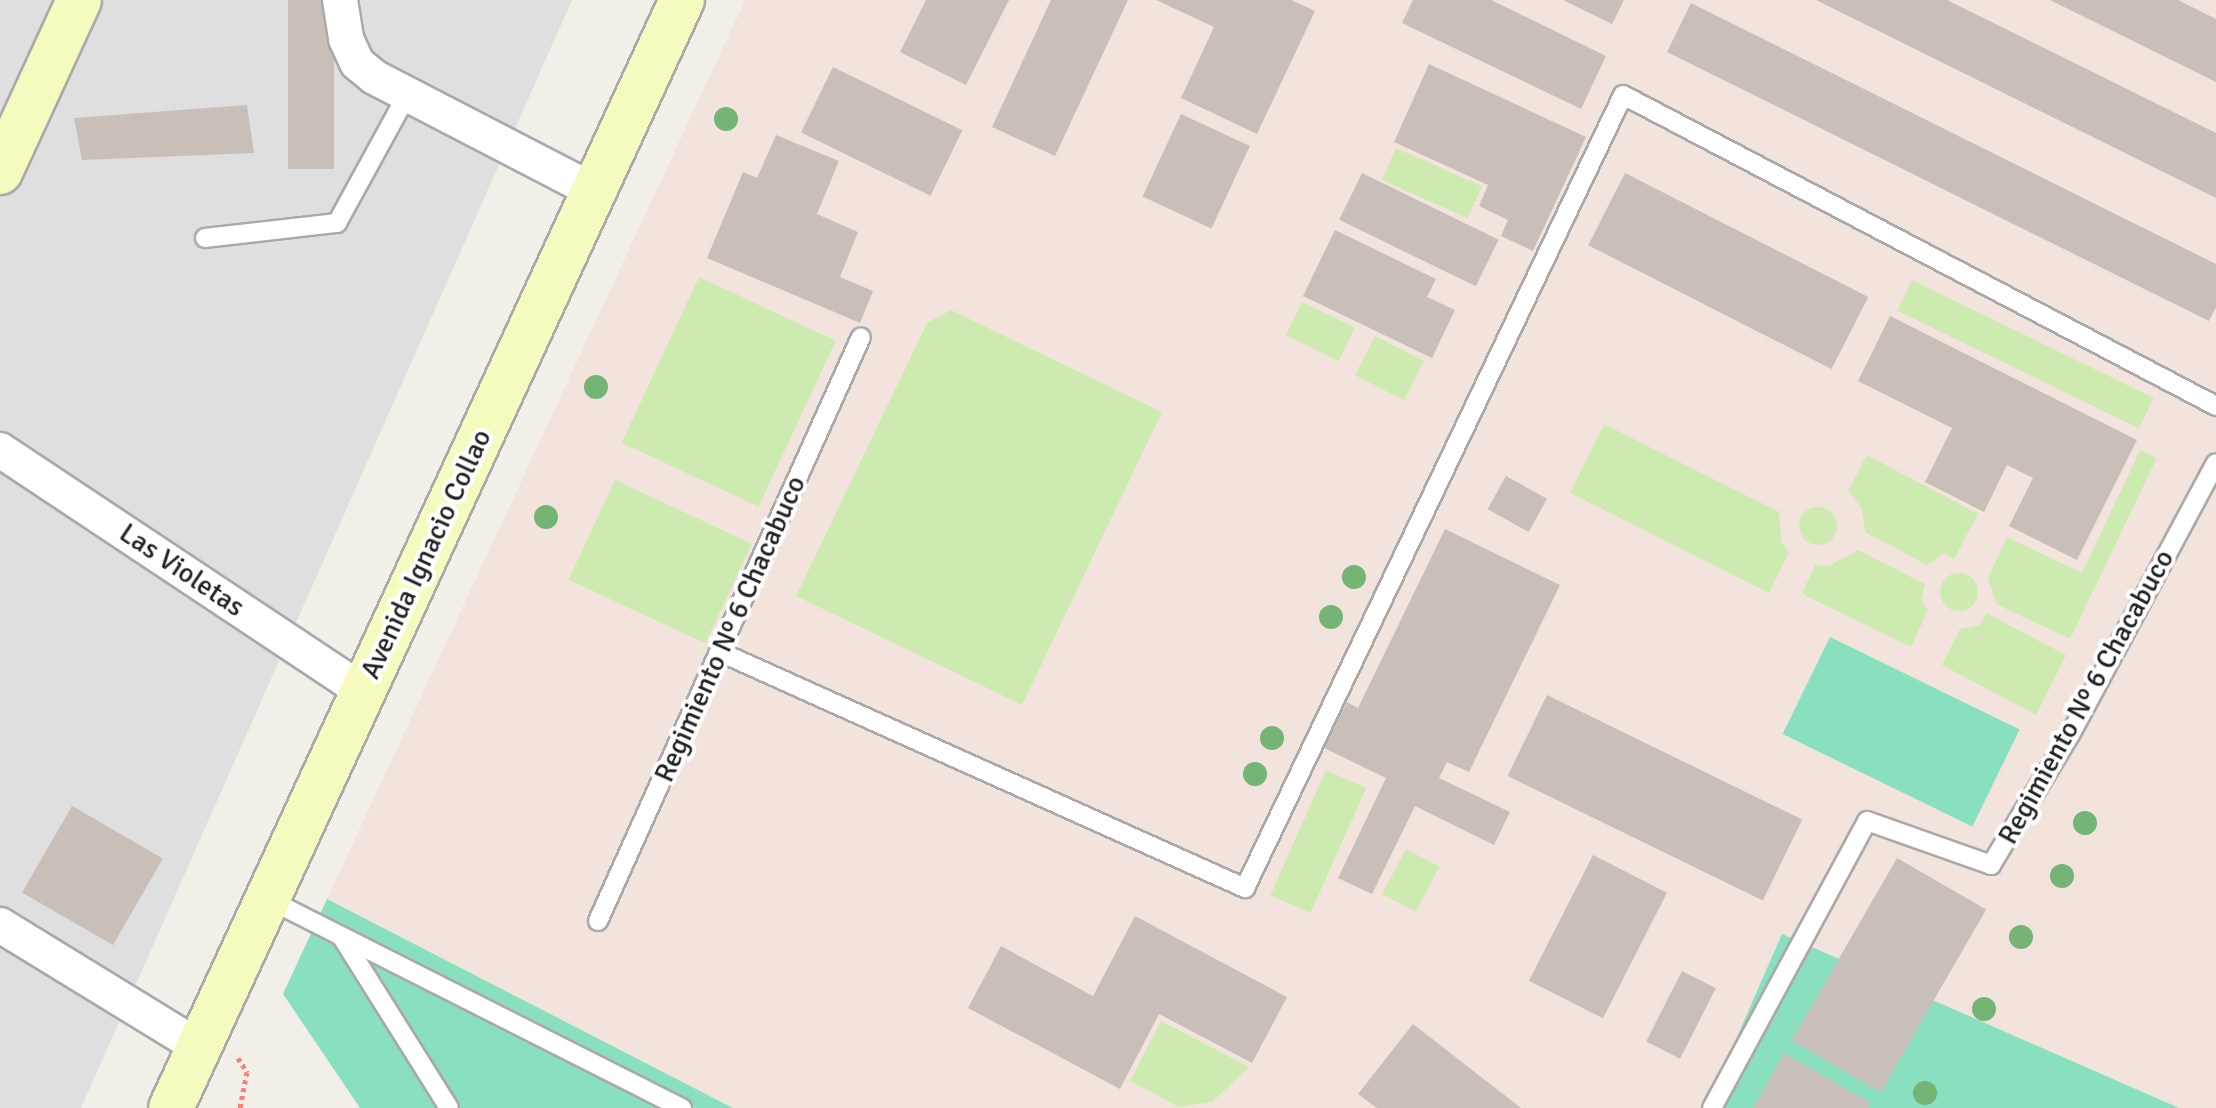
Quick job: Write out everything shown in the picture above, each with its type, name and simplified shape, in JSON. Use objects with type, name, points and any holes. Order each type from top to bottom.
[{"type":"main road","points":[[0,172],[79,0]]},
{"type":"main road","name":"Avenida Ignacio Collao","points":[[171,1108],[682,0]]},
{"type":"street","points":[[340,0],[346,39],[357,63],[407,95],[594,191]]},
{"type":"street","name":"Las Violetas","points":[[0,450],[363,691]]},
{"type":"street","points":[[0,925],[199,1047]]},
{"type":"lane","points":[[205,238],[337,223],[407,95]]},
{"type":"lane","points":[[720,652],[1245,888],[1623,95],[2216,406]]},
{"type":"lane","name":"Regimiento Nº 6 Chacabuco","points":[[598,921],[861,337]]},
{"type":"lane","name":"Regimiento Nº 6 Chacabuco","points":[[1712,1108],[1867,821],[1991,865],[2071,733],[2216,463]]},
{"type":"lane","points":[[268,899],[682,1108]]},
{"type":"lane","points":[[341,937],[449,1108]]},
{"type":"shaded area","points":[[0,0],[572,0],[81,1108],[0,1108]]},
{"type":"shaded area","points":[[745,0],[2216,0],[2216,1108],[733,1108],[327,899]]},
{"type":"green space","points":[[1396,148],[1482,186],[1468,218],[1382,180]]},
{"type":"green space","points":[[699,277],[836,341],[759,507],[622,443]]},
{"type":"green space","points":[[1912,280],[2154,398],[2139,428],[1897,311]]},
{"type":"green space","points":[[1302,302],[1355,328],[1339,361],[1286,335]]},
{"type":"green space","points":[[951,310],[1162,412],[1022,705],[796,596],[927,323]]},
{"type":"green space","points":[[1375,336],[1424,361],[1404,400],[1355,375]]},
{"type":"green space","points":[[1604,424],[1779,512],[1781,541],[1789,552],[1769,593],[1570,493]]},
{"type":"green space","points":[[2140,450],[2157,458],[2070,639],[1996,604],[1988,578],[2007,537],[2082,573]]},
{"type":"green space","points":[[1867,455],[1978,514],[1954,559],[1944,553],[1927,565],[1865,532],[1862,509],[1848,491]]},
{"type":"green space","points":[[615,480],[752,544],[705,644],[569,580]]},
{"type":"green space","points":[[1818,507],[1832,512],[1837,526],[1832,540],[1818,545],[1804,540],[1799,526],[1804,512]]},
{"type":"green space","points":[[1858,550],[1925,584],[1921,600],[1928,610],[1911,647],[1802,594],[1815,565],[1829,566]]},
{"type":"green space","points":[[1959,573],[1973,578],[1978,592],[1973,606],[1959,611],[1945,606],[1940,592],[1945,578]]},
{"type":"green space","points":[[1986,613],[2066,655],[2036,715],[1942,665],[1960,629],[1980,625]]},
{"type":"green space","points":[[1830,637],[2020,729],[1972,827],[1783,734]]},
{"type":"green space","points":[[1326,770],[1366,788],[1310,913],[1270,895]]},
{"type":"green space","points":[[1406,849],[1440,867],[1416,912],[1382,894]]},
{"type":"green space","points":[[327,899],[733,1108],[360,1108],[283,994]]},
{"type":"green space","points":[[1782,934],[2179,1108],[1706,1108]]},
{"type":"green space","points":[[1161,1021],[1249,1067],[1212,1102],[1179,1107],[1130,1081]]},
{"type":"building","points":[[288,0],[334,0],[334,169],[288,169]]},
{"type":"building","points":[[926,0],[1009,0],[966,85],[900,52]]},
{"type":"building","points":[[1051,0],[1128,0],[1055,156],[992,127]]},
{"type":"building","points":[[1156,0],[1291,0],[1315,11],[1257,134],[1181,98],[1214,27]]},
{"type":"building","points":[[1413,0],[1491,0],[1606,56],[1581,109],[1402,23]]},
{"type":"building","points":[[1563,0],[1624,0],[1612,24]]},
{"type":"building","points":[[1816,0],[1947,0],[2216,133],[2216,198]]},
{"type":"building","points":[[2050,0],[2178,0],[2216,19],[2216,82]]},
{"type":"building","points":[[1691,3],[2216,264],[2216,307],[2209,321],[1667,52]]},
{"type":"building","points":[[1429,64],[1586,137],[1533,251],[1501,236],[1508,220],[1479,206],[1488,185],[1394,142]]},
{"type":"building","points":[[833,67],[962,130],[930,196],[801,133]]},
{"type":"building","points":[[247,105],[254,153],[82,160],[74,118]]},
{"type":"building","points":[[1181,114],[1250,146],[1211,229],[1143,196]]},
{"type":"building","points":[[776,135],[839,161],[817,214],[858,232],[840,277],[873,291],[860,323],[707,258],[743,172],[757,178]]},
{"type":"building","points":[[1362,173],[1499,240],[1476,286],[1339,220]]},
{"type":"building","points":[[1625,173],[1868,297],[1831,369],[1588,245]]},
{"type":"building","points":[[1335,230],[1436,279],[1427,297],[1455,310],[1432,358],[1303,296]]},
{"type":"building","points":[[1890,316],[2137,440],[2077,560],[2009,526],[2033,478],[2007,465],[1984,512],[1925,482],[1952,428],[1858,381]]},
{"type":"building","points":[[1506,476],[1547,499],[1529,532],[1488,509]]},
{"type":"building","points":[[1445,529],[1560,585],[1469,772],[1447,762],[1439,778],[1510,812],[1494,845],[1415,806],[1372,894],[1338,878],[1386,778],[1324,748],[1347,702],[1358,708]]},
{"type":"building","points":[[1547,695],[1802,819],[1763,900],[1508,776]]},
{"type":"building","points":[[72,806],[163,858],[113,945],[22,893]]},
{"type":"building","points":[[1593,855],[1667,893],[1603,1018],[1529,981]]},
{"type":"building","points":[[1897,858],[1986,910],[1881,1092],[1792,1041]]},
{"type":"building","points":[[1135,916],[1287,997],[1252,1063],[1159,1014],[1120,1089],[968,1008],[1001,946],[1093,996]]},
{"type":"building","points":[[1682,971],[1716,988],[1680,1059],[1646,1041]]},
{"type":"building","points":[[1413,1024],[1521,1108],[1377,1108],[1358,1094]]},
{"type":"building","points":[[1784,1053],[1871,1103],[1868,1108],[1753,1108]]}]
